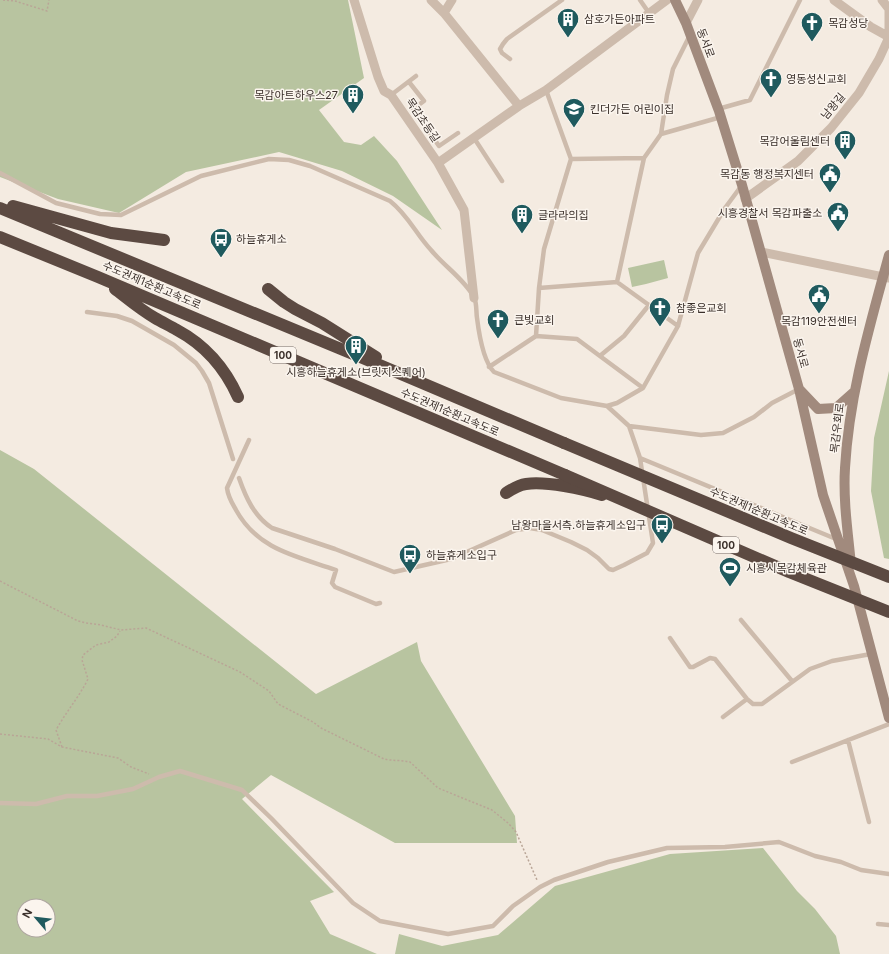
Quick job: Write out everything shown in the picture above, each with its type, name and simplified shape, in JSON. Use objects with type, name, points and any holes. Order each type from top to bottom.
[{"type":"highway","points":[[0,203],[111,232],[164,240]]},
{"type":"highway","name":"수도권제1순환고속도로","points":[[0,208],[406,376],[791,538],[889,577]]},
{"type":"highway","name":"수도권제1순환고속도로","points":[[0,237],[565,475],[790,572],[889,612]]},
{"type":"highway","points":[[98,277],[154,318],[178,330],[200,345],[222,368],[238,397]]},
{"type":"highway","points":[[268,289],[295,309],[322,323],[406,376]]},
{"type":"highway","points":[[506,493],[525,484],[568,486],[593,492],[632,505]]},
{"type":"street","name":"목감초등길","points":[[354,0],[378,77],[384,91],[391,95],[438,163],[464,210],[474,298]]},
{"type":"street","points":[[431,0],[444,13],[519,106]]},
{"type":"street","points":[[444,13],[452,0]]},
{"type":"street","points":[[438,163],[519,106],[546,90],[666,0]]},
{"type":"street","name":"동서로","points":[[675,0],[686,22],[720,113],[742,185],[799,389],[823,495],[854,586],[889,718]]},
{"type":"street","points":[[686,22],[698,0]]},
{"type":"street","points":[[834,0],[871,27],[889,37]]},
{"type":"street","name":"남왕길","points":[[745,199],[798,161],[831,128],[859,93],[879,59],[889,37],[889,9],[882,0]]},
{"type":"street","points":[[761,252],[886,277]]},
{"type":"street","name":"목감우회로","points":[[854,586],[845,511],[845,470],[848,431],[854,392],[886,277],[889,255]]},
{"type":"street","points":[[799,389],[818,409],[836,408],[854,392]]},
{"type":"lane","points":[[510,59],[502,53],[500,49],[507,39],[562,0]]},
{"type":"lane","points":[[640,0],[649,12]]},
{"type":"lane","points":[[661,134],[720,113],[750,100],[800,0]]},
{"type":"lane","points":[[617,282],[644,158],[661,134],[673,68],[690,34]]},
{"type":"lane","points":[[391,95],[416,76]]},
{"type":"lane","points":[[409,82],[424,101],[413,109],[439,146],[458,132]]},
{"type":"lane","points":[[536,336],[539,288],[544,249],[571,159],[546,90]]},
{"type":"lane","points":[[474,138],[502,181]]},
{"type":"lane","points":[[571,159],[644,158]]},
{"type":"lane","points":[[0,173],[56,202],[100,214],[121,215],[201,176],[269,159],[289,160],[310,166],[390,201],[399,208],[430,250],[456,275],[474,298],[481,340],[489,367],[494,372],[561,398],[607,406],[617,403],[643,388],[678,326],[698,252],[725,208],[742,185]]},
{"type":"lane","points":[[539,288],[617,282],[678,326]]},
{"type":"lane","points":[[601,355],[624,336],[649,305]]},
{"type":"lane","points":[[87,312],[118,316],[132,321],[174,345],[196,363],[208,383],[233,459]]},
{"type":"lane","points":[[489,367],[536,336],[577,338],[643,388]]},
{"type":"lane","points":[[629,426],[701,435],[723,433],[754,417],[772,403],[799,389]]},
{"type":"lane","points":[[239,478],[252,508],[266,524],[272,528],[284,534],[335,549],[393,574],[451,559],[516,530],[530,528],[542,530],[587,550],[609,569],[613,570],[647,553],[653,543],[640,458],[629,426],[607,406]]},
{"type":"lane","points":[[249,440],[227,488],[228,496],[242,520],[256,536],[284,553],[336,570],[332,583],[335,587],[376,604],[380,603]]},
{"type":"lane","points":[[640,458],[838,539]]},
{"type":"lane","points":[[741,620],[792,681]]},
{"type":"lane","points":[[670,638],[690,667],[693,667],[710,658],[715,659],[747,699],[753,704],[762,704],[810,669],[832,661],[871,654]]},
{"type":"lane","points":[[723,717],[747,699]]},
{"type":"lane","points":[[792,762],[889,724]]},
{"type":"lane","points":[[848,740],[869,822]]},
{"type":"lane","points":[[0,803],[36,804],[67,796],[97,796],[133,789],[159,777],[180,771],[242,790],[271,818],[352,903],[380,921],[448,934],[493,926],[513,906],[540,887],[554,880],[608,862],[667,848],[725,847],[779,842],[815,856],[841,862],[861,870],[889,874]]},
{"type":"lane","points":[[878,924],[889,925]]},
{"type":"path","points":[[3,0],[15,1],[47,11],[49,0]]},
{"type":"path","points":[[0,581],[78,621],[101,624],[120,630],[146,628],[240,672],[269,691],[278,704],[313,722],[320,728],[384,759],[410,762],[438,788],[492,810],[508,823],[516,832],[540,887]]},
{"type":"path","points":[[62,747],[56,730],[66,712],[75,703],[88,679],[82,660],[83,655],[96,645],[109,642],[117,636],[120,630]]},
{"type":"path","points":[[0,734],[48,739],[62,747],[118,758],[131,767],[159,777]]},
{"type":"green space","points":[[0,0],[348,0],[364,78],[319,110],[344,142],[361,145],[374,136],[397,161],[442,230],[393,196],[342,171],[279,152],[186,172],[119,213],[58,199],[0,177]]},
{"type":"green space","points":[[664,260],[668,278],[632,287],[628,268]]},
{"type":"green space","points":[[889,371],[889,559],[884,558],[871,491],[874,438]]},
{"type":"green space","points":[[0,450],[34,469],[316,694],[417,642],[421,661],[515,816],[517,843],[395,843],[271,775],[242,799],[334,892],[310,901],[330,934],[377,954],[0,954]]},
{"type":"green space","points":[[763,848],[797,891],[815,909],[836,936],[840,954],[395,954],[399,934],[442,946],[498,935],[555,886],[670,854]]},
{"type":"place","name":"삼호가든아파트","points":[[568,38]]},
{"type":"place","name":"목감성당","points":[[812,42]]},
{"type":"place","name":"영동성신교회","points":[[771,98]]},
{"type":"place","name":"목감아트하우스27","points":[[353,114]]},
{"type":"place","name":"킨더가든 어린이집","points":[[574,128]]},
{"type":"place","name":"목감어울림센터","points":[[845,160]]},
{"type":"place","name":"목감동 행정복지센터","points":[[830,194]]},
{"type":"place","name":"시흥경찰서 목감파출소","points":[[838,232]]},
{"type":"place","name":"글라라의집","points":[[522,234]]},
{"type":"place","name":"하늘휴게소","points":[[221,258]]},
{"type":"place","name":"목감119안전센터","points":[[819,314]]},
{"type":"place","name":"참좋은교회","points":[[660,328]]},
{"type":"place","name":"큰빛교회","points":[[498,340]]},
{"type":"place","name":"시흥하늘휴게소(브릿지스퀘어)","points":[[356,366]]},
{"type":"place","name":"남왕마을서측.하늘휴게소입구","points":[[662,544]]},
{"type":"place","name":"하늘휴게소입구","points":[[410,574]]},
{"type":"place","name":"시흥시목감체육관","points":[[730,588]]}]
